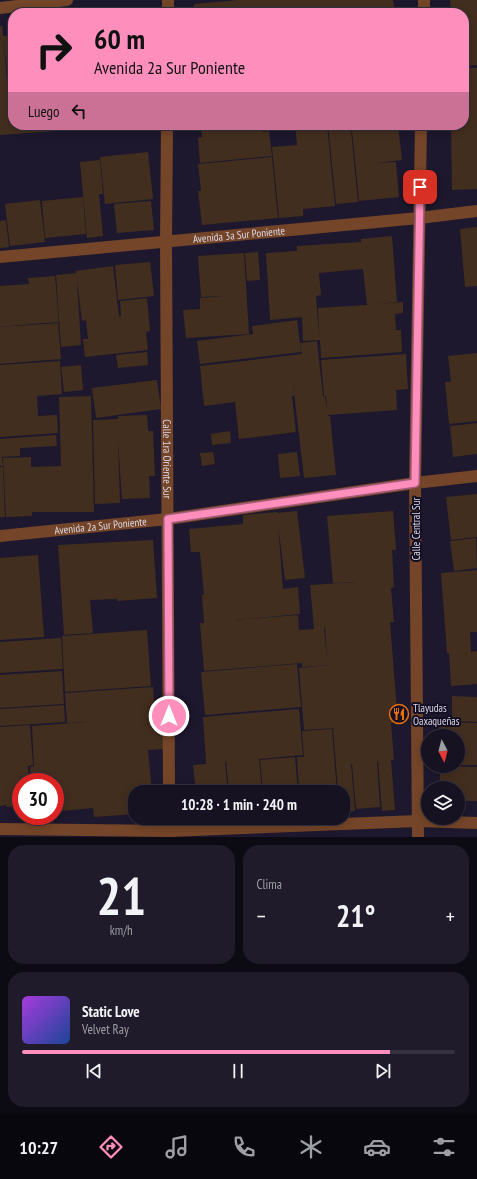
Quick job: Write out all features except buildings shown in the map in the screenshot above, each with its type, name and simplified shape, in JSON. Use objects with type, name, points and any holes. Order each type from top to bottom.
[{"type":"street","points":[[0,8],[67,0]]},
{"type":"street","name":"Calle 1ra Oriente Sur","points":[[167,130],[166,242],[169,785]]},
{"type":"street","name":"Calle Central Sur","points":[[418,837],[415,483],[421,130]]},
{"type":"street","name":"Avenida 3a Sur Poniente","points":[[0,257],[419,218],[477,211]]},
{"type":"street","name":"Avenida 2a Sur Poniente","points":[[0,536],[168,519],[415,483],[477,476]]},
{"type":"street","points":[[0,829],[169,834],[418,821],[477,823]]},
{"type":"place","name":"Tlayudas Oaxaqueñas","points":[[399,714]]},
{"type":"route","points":[[169,716],[168,519],[415,483],[420,187]]}]
